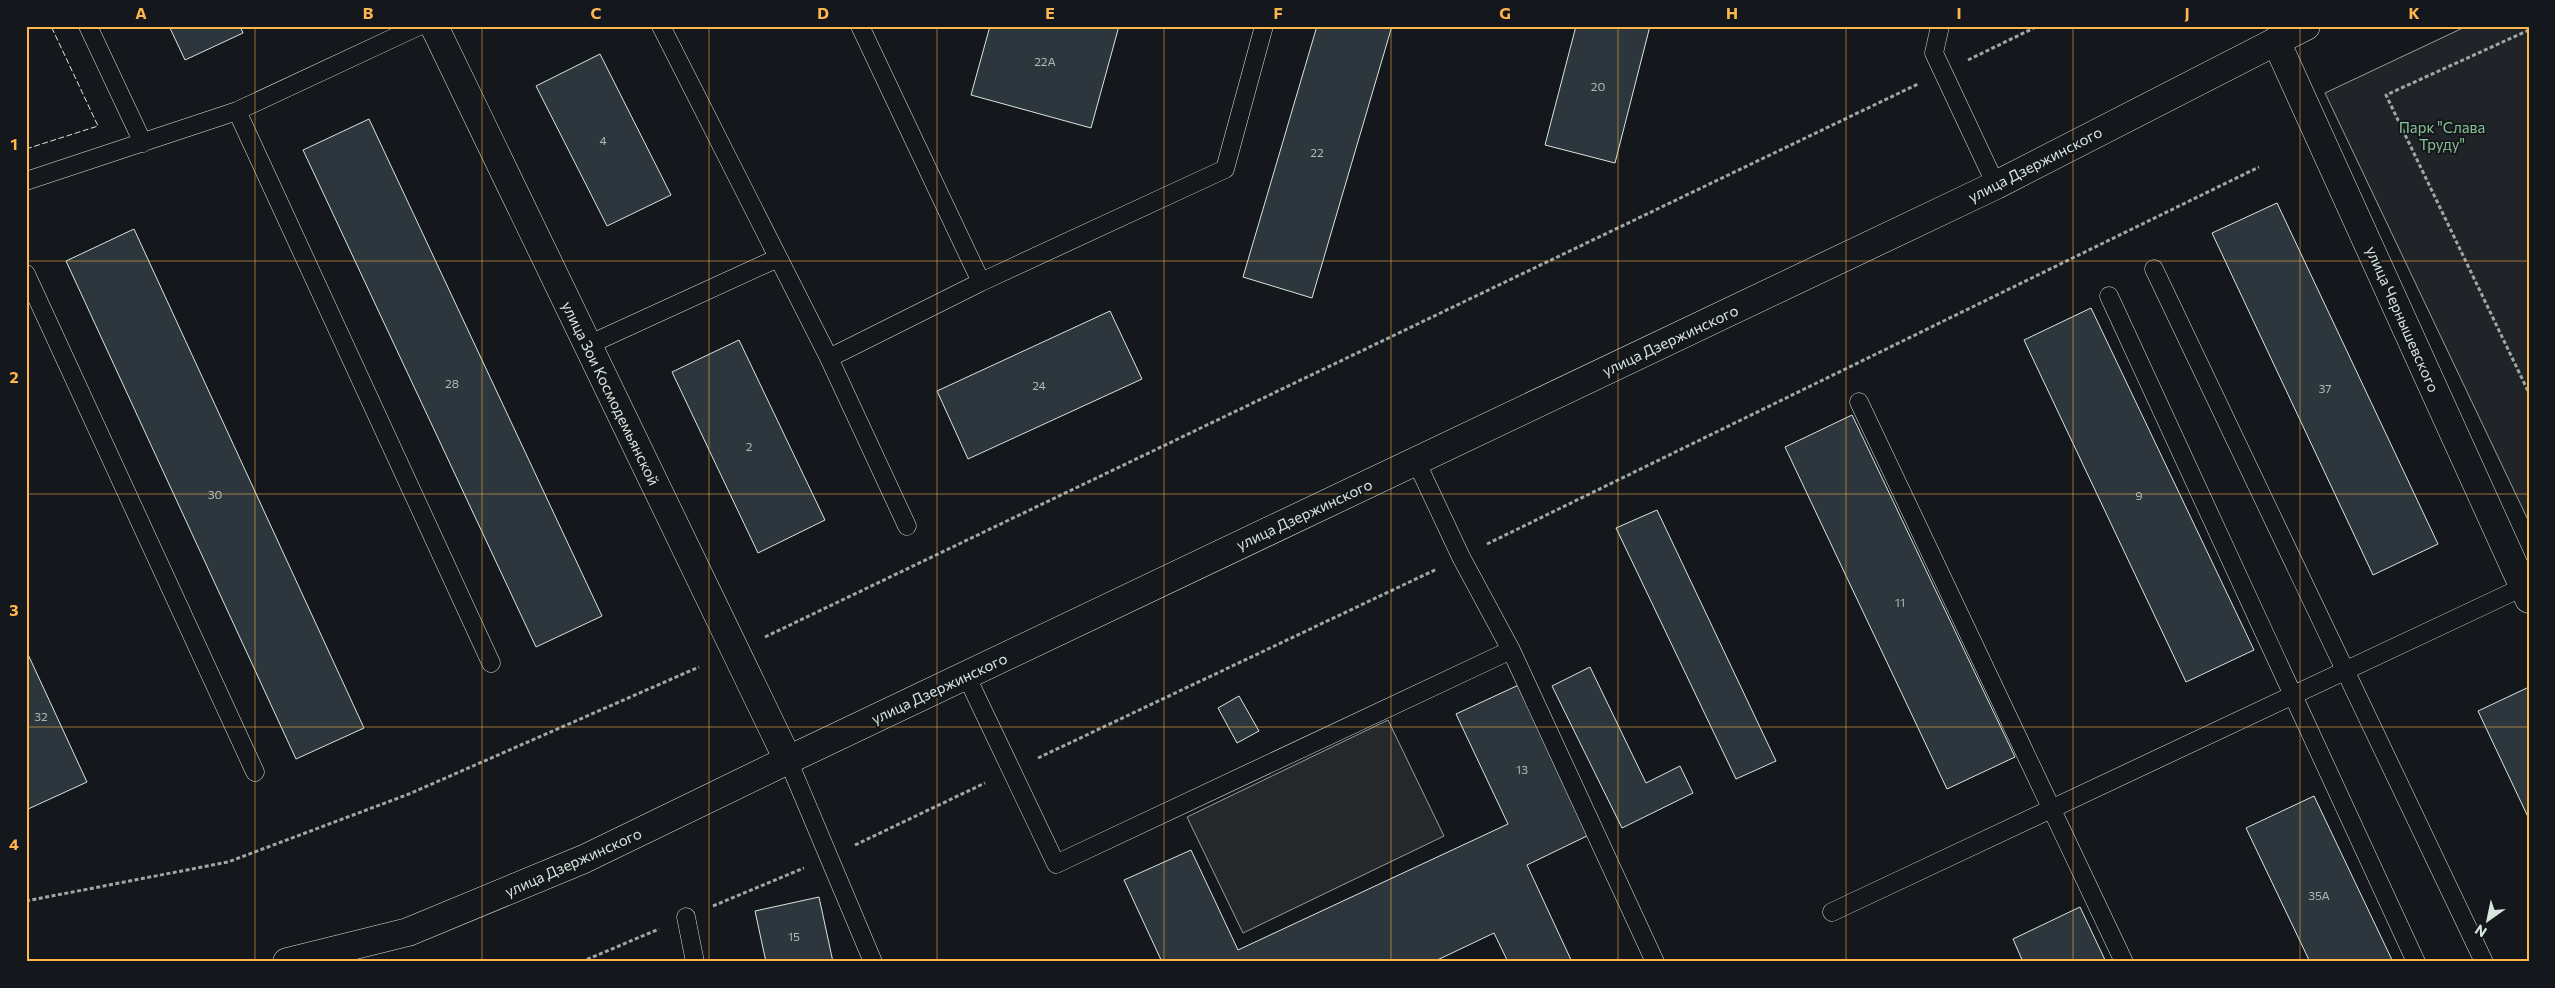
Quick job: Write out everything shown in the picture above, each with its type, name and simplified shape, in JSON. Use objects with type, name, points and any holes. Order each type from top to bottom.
[{"type":"main road","name":"улица Зои Космодемьянской","points":[[434,26],[788,760]]},
{"type":"main road","name":"улица Дзержинского","points":[[287,962],[408,932],[584,859],[1996,185],[2306,26]]},
{"type":"main road","name":"улица Чернышевского","points":[[2276,41],[2526,593]]},
{"type":"lane","points":[[88,26],[143,142]]},
{"type":"lane","points":[[26,181],[237,111],[419,26]]},
{"type":"lane","points":[[661,26],[829,358],[907,526]]},
{"type":"lane","points":[[860,26],[981,282]]},
{"type":"lane","points":[[829,358],[981,282],[1225,169],[1264,26]]},
{"type":"lane","points":[[1940,26],[1934,53],[1996,185]]},
{"type":"lane","points":[[237,111],[491,663]]},
{"type":"lane","points":[[588,345],[778,258]]},
{"type":"lane","points":[[2154,269],[2484,962]]},
{"type":"lane","points":[[26,274],[255,772]]},
{"type":"lane","points":[[2109,296],[2416,962]]},
{"type":"lane","points":[[1859,402],[2124,962]]},
{"type":"lane","points":[[1416,461],[1461,557],[1511,650],[1655,962]]},
{"type":"lane","points":[[1832,912],[2345,671],[2526,593]]},
{"type":"lane","points":[[966,675],[1056,864],[1511,650]]},
{"type":"lane","points":[[788,760],[873,962]]},
{"type":"lane","points":[[686,917],[695,962]]},
{"type":"path","points":[[764,638],[2038,26]]},
{"type":"path","points":[[2529,30],[2386,95],[2529,393]]},
{"type":"path","points":[[829,857],[1461,557],[2260,167]]},
{"type":"path","points":[[26,902],[228,862],[409,794],[699,667]]},
{"type":"green space","name":"Парк \"Слава Труду\"","points":[[2467,26],[2529,26],[2529,522],[2325,93]]},
{"type":"shaded area","points":[[1388,720],[1444,836],[1243,933],[1187,817]]},
{"type":"building","points":[[169,26],[240,26],[243,33],[185,60]]},
{"type":"building","points":[[990,26],[1119,26],[1091,128],[971,95]]},
{"type":"building","points":[[1317,26],[1392,26],[1312,298],[1243,277]]},
{"type":"building","points":[[1576,26],[1650,26],[1615,163],[1545,145]]},
{"type":"building","points":[[600,54],[671,195],[607,226],[536,86]]},
{"type":"building","points":[[369,119],[602,616],[536,647],[303,150]]},
{"type":"building","points":[[2277,203],[2438,544],[2373,575],[2212,233]]},
{"type":"building","points":[[134,229],[364,728],[296,759],[66,261]]},
{"type":"building","points":[[2091,308],[2254,650],[2186,682],[2024,340]]},
{"type":"building","points":[[1110,311],[1142,379],[968,459],[937,391]]},
{"type":"building","points":[[739,340],[825,520],[758,553],[672,372]]},
{"type":"building","points":[[1852,415],[2015,757],[1947,789],[1785,447]]},
{"type":"building","points":[[1657,510],[1776,761],[1736,779],[1616,528]]},
{"type":"building","points":[[26,650],[87,782],[26,810]]},
{"type":"building","points":[[1590,667],[1646,783],[1680,766],[1693,793],[1622,828],[1552,686]]},
{"type":"building","points":[[1523,683],[1593,833],[1527,865],[1572,962],[1508,962],[1494,933],[1433,962],[1162,962],[1124,880],[1191,850],[1238,950],[1508,824],[1456,714]]},
{"type":"building","points":[[2529,687],[2529,819],[2478,711]]},
{"type":"building","points":[[1239,696],[1259,731],[1237,743],[1218,708]]},
{"type":"building","points":[[2314,796],[2393,962],[2310,962],[2246,828]]},
{"type":"building","points":[[819,897],[833,962],[766,962],[755,911]]},
{"type":"building","points":[[2080,907],[2106,962],[2023,962],[2013,939]]},
{"type":"fence","points":[[26,149],[98,126],[51,26]]}]
